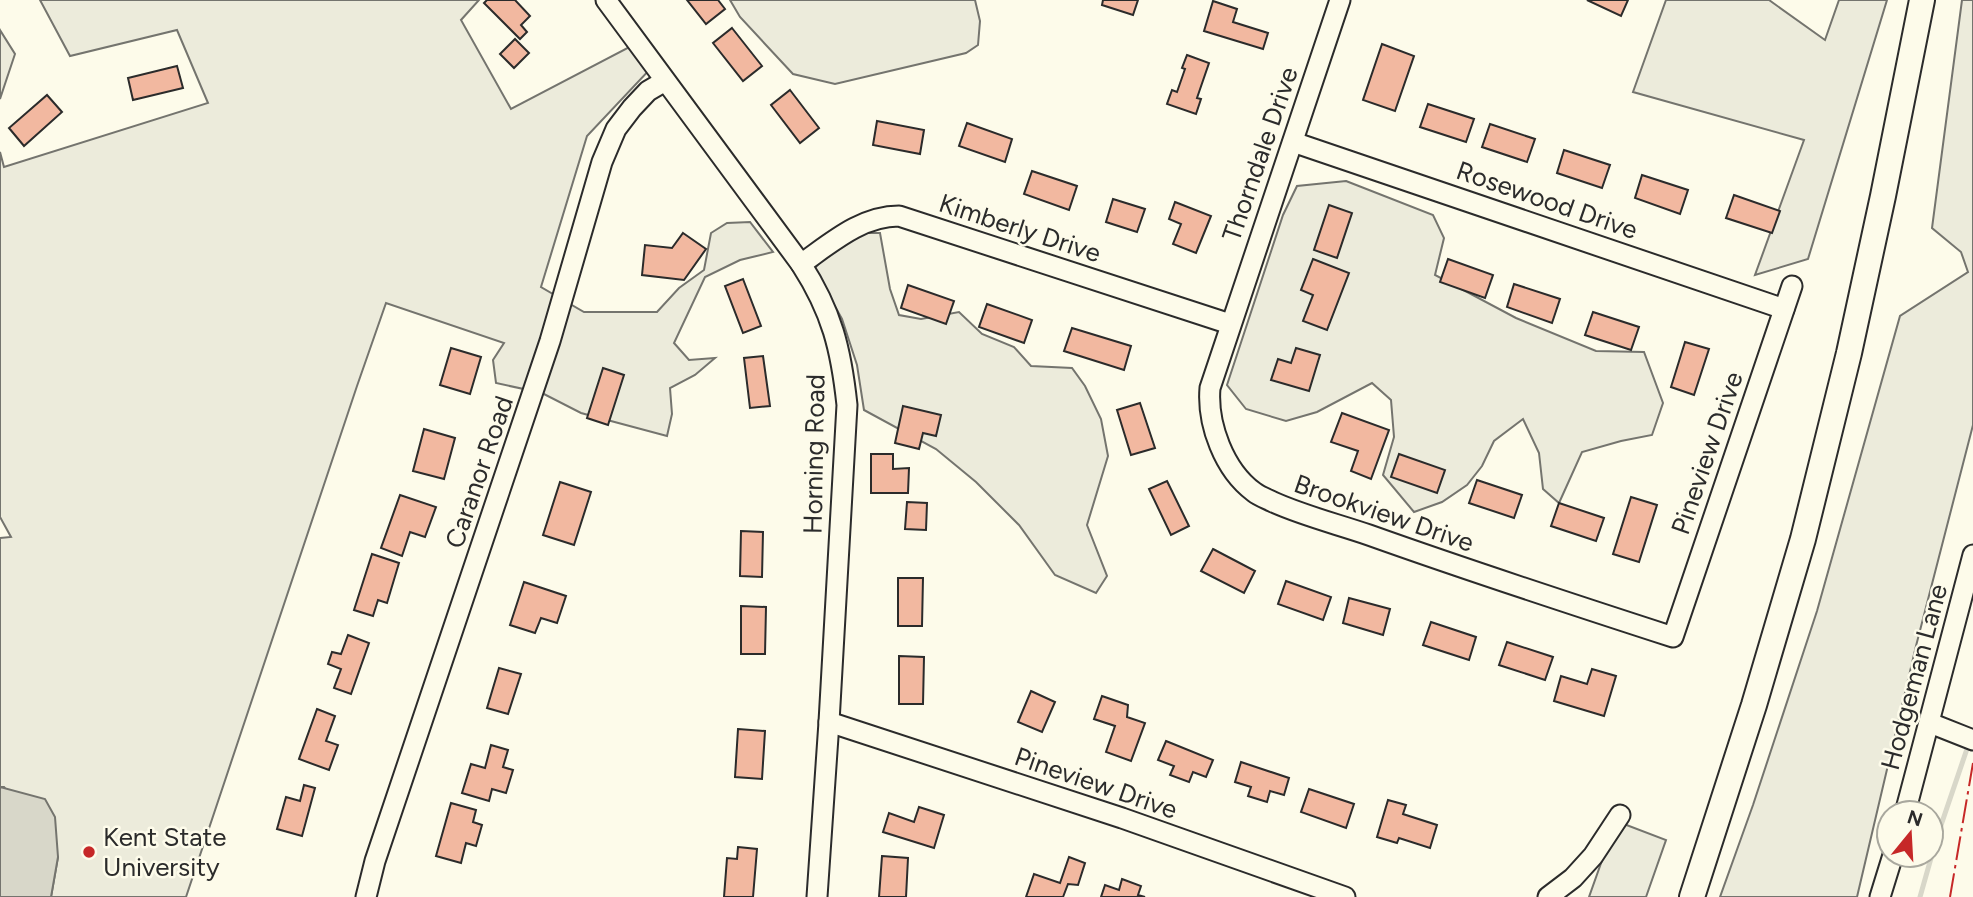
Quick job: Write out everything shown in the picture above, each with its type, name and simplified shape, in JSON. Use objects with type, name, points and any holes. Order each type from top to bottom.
[{"type":"main road","points":[[1692,897],[1751,717],[1804,539],[1857,314],[1922,0]]},
{"type":"street","name":"Horning Road","points":[[606,0],[801,264],[825,305],[843,366],[846,405],[817,897]]},
{"type":"street","name":"Thorndale Drive","points":[[1230,324],[1340,0]]},
{"type":"street","name":"Caranor Road","points":[[366,897],[383,836],[550,341],[602,162],[616,129],[632,107],[648,91],[665,81]]},
{"type":"street","name":"Rosewood Drive","points":[[1293,142],[1784,309]]},
{"type":"street","name":"Kimberly Drive","points":[[801,264],[861,224],[888,216],[900,216],[1230,324]]},
{"type":"street","name":"Pineview Drive","points":[[1673,637],[1792,286]]},
{"type":"street","name":"Brookview Drive","points":[[1230,324],[1210,388],[1212,418],[1228,462],[1244,484],[1256,494],[1326,523],[1673,637]]},
{"type":"street","name":"Hodgeman Lane","points":[[1910,799],[1938,726],[1973,555]]},
{"type":"street","name":"Pineview Drive","points":[[829,722],[1122,818],[1345,897]]},
{"type":"street","points":[[1938,726],[1973,740]]},
{"type":"street","points":[[1548,897],[1573,878],[1593,856],[1620,815]]},
{"type":"street","points":[[1880,897],[1889,869]]},
{"type":"shaded area","points":[[40,0],[479,0],[461,20],[511,109],[637,43],[654,65],[587,136],[541,287],[584,312],[657,312],[679,288],[704,270],[711,233],[727,223],[750,222],[773,252],[740,260],[705,277],[674,343],[689,360],[715,358],[695,375],[670,388],[672,414],[667,436],[581,413],[542,393],[496,383],[493,360],[504,343],[386,303],[186,897],[51,897],[58,857],[4,787],[0,787],[0,538],[11,537],[0,517],[0,152],[4,167],[208,103],[177,30],[70,56]]},
{"type":"shaded area","points":[[730,0],[975,0],[980,21],[978,45],[966,53],[835,84],[793,74],[740,17]]},
{"type":"shaded area","points":[[1666,0],[1769,0],[1825,40],[1839,0],[1887,0],[1808,259],[1755,275],[1804,140],[1633,92]]},
{"type":"shaded area","points":[[1962,0],[1973,0],[1973,425],[1880,799],[1875,799],[1875,820],[1857,897],[1720,897],[1817,611],[1900,316],[1968,272],[1961,252],[1932,228]]},
{"type":"shaded area","points":[[0,30],[15,54],[0,99]]},
{"type":"shaded area","points":[[1346,181],[1433,215],[1444,238],[1435,275],[1516,318],[1596,351],[1644,352],[1663,403],[1652,435],[1582,452],[1559,503],[1543,489],[1539,453],[1523,419],[1494,441],[1482,466],[1467,485],[1442,502],[1414,512],[1383,475],[1394,437],[1391,400],[1372,383],[1317,412],[1286,421],[1246,409],[1227,385],[1283,215],[1297,186]]},
{"type":"shaded area","points":[[846,233],[880,233],[890,289],[899,315],[921,319],[959,312],[982,334],[1014,347],[1031,366],[1072,368],[1085,386],[1101,419],[1108,456],[1087,525],[1107,576],[1096,593],[1055,575],[1019,525],[976,482],[936,449],[864,410],[857,365],[842,319],[814,269]]},
{"type":"shaded area","points":[[0,787],[45,799],[55,817],[58,857],[51,897],[0,897]]},
{"type":"shaded area","points":[[1616,821],[1666,840],[1646,897],[1589,897]]},
{"type":"building","points":[[487,0],[515,0],[530,16],[521,25],[527,32],[520,39],[484,3]]},
{"type":"building","points":[[687,0],[718,0],[725,9],[706,24]]},
{"type":"building","points":[[1103,0],[1138,0],[1133,15],[1102,5]]},
{"type":"building","points":[[1587,0],[1628,0],[1621,16]]},
{"type":"building","points":[[1213,1],[1237,9],[1233,22],[1268,33],[1263,49],[1204,31]]},
{"type":"building","points":[[732,28],[762,66],[743,81],[713,43]]},
{"type":"building","points":[[515,39],[529,53],[514,68],[500,54]]},
{"type":"building","points":[[1382,44],[1414,56],[1395,111],[1363,100]]},
{"type":"building","points":[[1187,55],[1209,63],[1197,98],[1201,99],[1196,114],[1167,104],[1172,90],[1177,92]]},
{"type":"building","points":[[177,66],[183,88],[133,100],[128,78]]},
{"type":"building","points":[[790,90],[819,128],[800,143],[771,105]]},
{"type":"building","points":[[47,95],[62,112],[24,146],[9,128]]},
{"type":"building","points":[[1428,104],[1474,119],[1466,142],[1420,127]]},
{"type":"building","points":[[877,121],[924,130],[920,154],[873,145]]},
{"type":"building","points":[[967,123],[1012,139],[1005,162],[959,146]]},
{"type":"building","points":[[1490,124],[1535,139],[1527,162],[1482,147]]},
{"type":"building","points":[[1564,150],[1610,165],[1602,188],[1557,173]]},
{"type":"building","points":[[1032,171],[1077,186],[1069,210],[1024,194]]},
{"type":"building","points":[[1642,175],[1688,190],[1680,214],[1635,198]]},
{"type":"building","points":[[1734,195],[1780,211],[1772,233],[1726,218]]},
{"type":"building","points":[[1113,199],[1145,209],[1137,232],[1106,222]]},
{"type":"building","points":[[1175,202],[1211,216],[1196,253],[1173,244],[1181,224],[1169,219]]},
{"type":"building","points":[[1329,205],[1352,213],[1337,258],[1314,250]]},
{"type":"building","points":[[683,233],[706,249],[684,280],[642,275],[645,245],[672,248]]},
{"type":"building","points":[[1313,259],[1349,273],[1327,330],[1303,321],[1313,295],[1301,290]]},
{"type":"building","points":[[1448,259],[1493,275],[1485,298],[1440,282]]},
{"type":"building","points":[[743,279],[761,326],[743,333],[725,286]]},
{"type":"building","points":[[1514,284],[1560,299],[1552,323],[1507,307]]},
{"type":"building","points":[[908,285],[954,301],[946,324],[901,308]]},
{"type":"building","points":[[987,304],[1032,320],[1024,343],[979,327]]},
{"type":"building","points":[[1593,312],[1639,327],[1631,350],[1585,335]]},
{"type":"building","points":[[1072,328],[1131,346],[1124,370],[1064,351]]},
{"type":"building","points":[[1685,342],[1709,349],[1694,395],[1671,387]]},
{"type":"building","points":[[451,348],[481,357],[470,394],[440,385]]},
{"type":"building","points":[[1296,348],[1320,355],[1309,391],[1271,380],[1278,359],[1291,363]]},
{"type":"building","points":[[763,356],[770,406],[750,408],[744,358]]},
{"type":"building","points":[[603,368],[624,375],[608,425],[587,418]]},
{"type":"building","points":[[1140,403],[1155,448],[1131,455],[1117,410]]},
{"type":"building","points":[[903,406],[941,415],[936,436],[923,433],[919,449],[895,443]]},
{"type":"building","points":[[1342,413],[1389,430],[1371,479],[1351,471],[1358,451],[1331,442]]},
{"type":"building","points":[[424,429],[455,438],[444,479],[413,471]]},
{"type":"building","points":[[871,454],[893,454],[893,469],[909,468],[908,493],[871,493]]},
{"type":"building","points":[[1399,454],[1445,470],[1437,493],[1391,477]]},
{"type":"building","points":[[1477,480],[1522,495],[1514,518],[1469,503]]},
{"type":"building","points":[[1167,481],[1189,526],[1171,535],[1149,489]]},
{"type":"building","points":[[560,482],[591,492],[574,545],[543,535]]},
{"type":"building","points":[[400,495],[436,507],[425,537],[410,532],[402,556],[381,548]]},
{"type":"building","points":[[1631,497],[1657,505],[1639,562],[1613,554]]},
{"type":"building","points":[[907,502],[927,503],[926,530],[905,529]]},
{"type":"building","points":[[1559,503],[1604,518],[1596,541],[1551,526]]},
{"type":"building","points":[[741,531],[763,532],[762,577],[740,576]]},
{"type":"building","points":[[1213,549],[1255,571],[1244,593],[1201,571]]},
{"type":"building","points":[[372,554],[399,563],[387,603],[378,600],[373,616],[354,610]]},
{"type":"building","points":[[898,578],[923,578],[922,626],[898,626]]},
{"type":"building","points":[[1286,581],[1331,597],[1323,620],[1278,604]]},
{"type":"building","points":[[524,582],[566,596],[557,623],[541,618],[535,633],[510,625]]},
{"type":"building","points":[[1349,598],[1390,609],[1383,635],[1343,623]]},
{"type":"building","points":[[741,606],[766,607],[765,654],[741,654]]},
{"type":"building","points":[[1431,622],[1476,637],[1469,660],[1423,645]]},
{"type":"building","points":[[348,635],[369,643],[351,694],[334,688],[341,669],[328,664],[332,652],[341,654]]},
{"type":"building","points":[[1507,642],[1553,657],[1545,680],[1499,665]]},
{"type":"building","points":[[899,656],[924,657],[923,704],[899,704]]},
{"type":"building","points":[[499,668],[521,674],[508,714],[487,708]]},
{"type":"building","points":[[1592,669],[1616,676],[1604,716],[1554,701],[1561,676],[1587,684]]},
{"type":"building","points":[[1031,691],[1055,702],[1042,732],[1018,722]]},
{"type":"building","points":[[1102,696],[1128,705],[1127,717],[1145,723],[1131,761],[1106,752],[1115,726],[1094,719]]},
{"type":"building","points":[[317,709],[335,716],[326,741],[338,745],[329,770],[299,759]]},
{"type":"building","points":[[738,729],[765,731],[762,779],[735,777]]},
{"type":"building","points":[[1166,741],[1213,760],[1206,777],[1193,772],[1189,782],[1170,775],[1174,766],[1158,760]]},
{"type":"building","points":[[491,745],[508,750],[503,767],[513,770],[506,793],[492,789],[489,801],[462,793],[471,764],[485,768]]},
{"type":"building","points":[[1241,762],[1289,778],[1284,795],[1270,791],[1267,802],[1248,796],[1251,787],[1235,782]]},
{"type":"building","points":[[304,785],[315,788],[302,836],[277,829],[286,797],[300,801]]},
{"type":"building","points":[[1309,789],[1354,804],[1346,828],[1301,812]]},
{"type":"building","points":[[1388,800],[1406,805],[1403,814],[1437,825],[1430,848],[1399,838],[1397,843],[1377,837]]},
{"type":"building","points":[[451,803],[476,810],[473,822],[482,825],[476,846],[466,843],[461,863],[436,856]]},
{"type":"building","points":[[919,807],[944,815],[934,848],[883,832],[889,813],[914,822]]},
{"type":"building","points":[[738,847],[757,849],[753,897],[724,897],[727,858],[737,859]]},
{"type":"building","points":[[882,856],[908,858],[906,897],[879,897]]},
{"type":"building","points":[[1069,857],[1085,863],[1078,885],[1068,884],[1063,897],[1026,897],[1034,874],[1060,883]]},
{"type":"building","points":[[1122,879],[1141,886],[1138,895],[1145,897],[1101,897],[1105,885],[1119,890]]},
{"type":"waterway","points":[[1920,897],[1969,743]]},
{"type":"power","points":[[1950,897],[1973,763]]},
{"type":"place","name":"Kent State University","points":[[89,852]]}]
